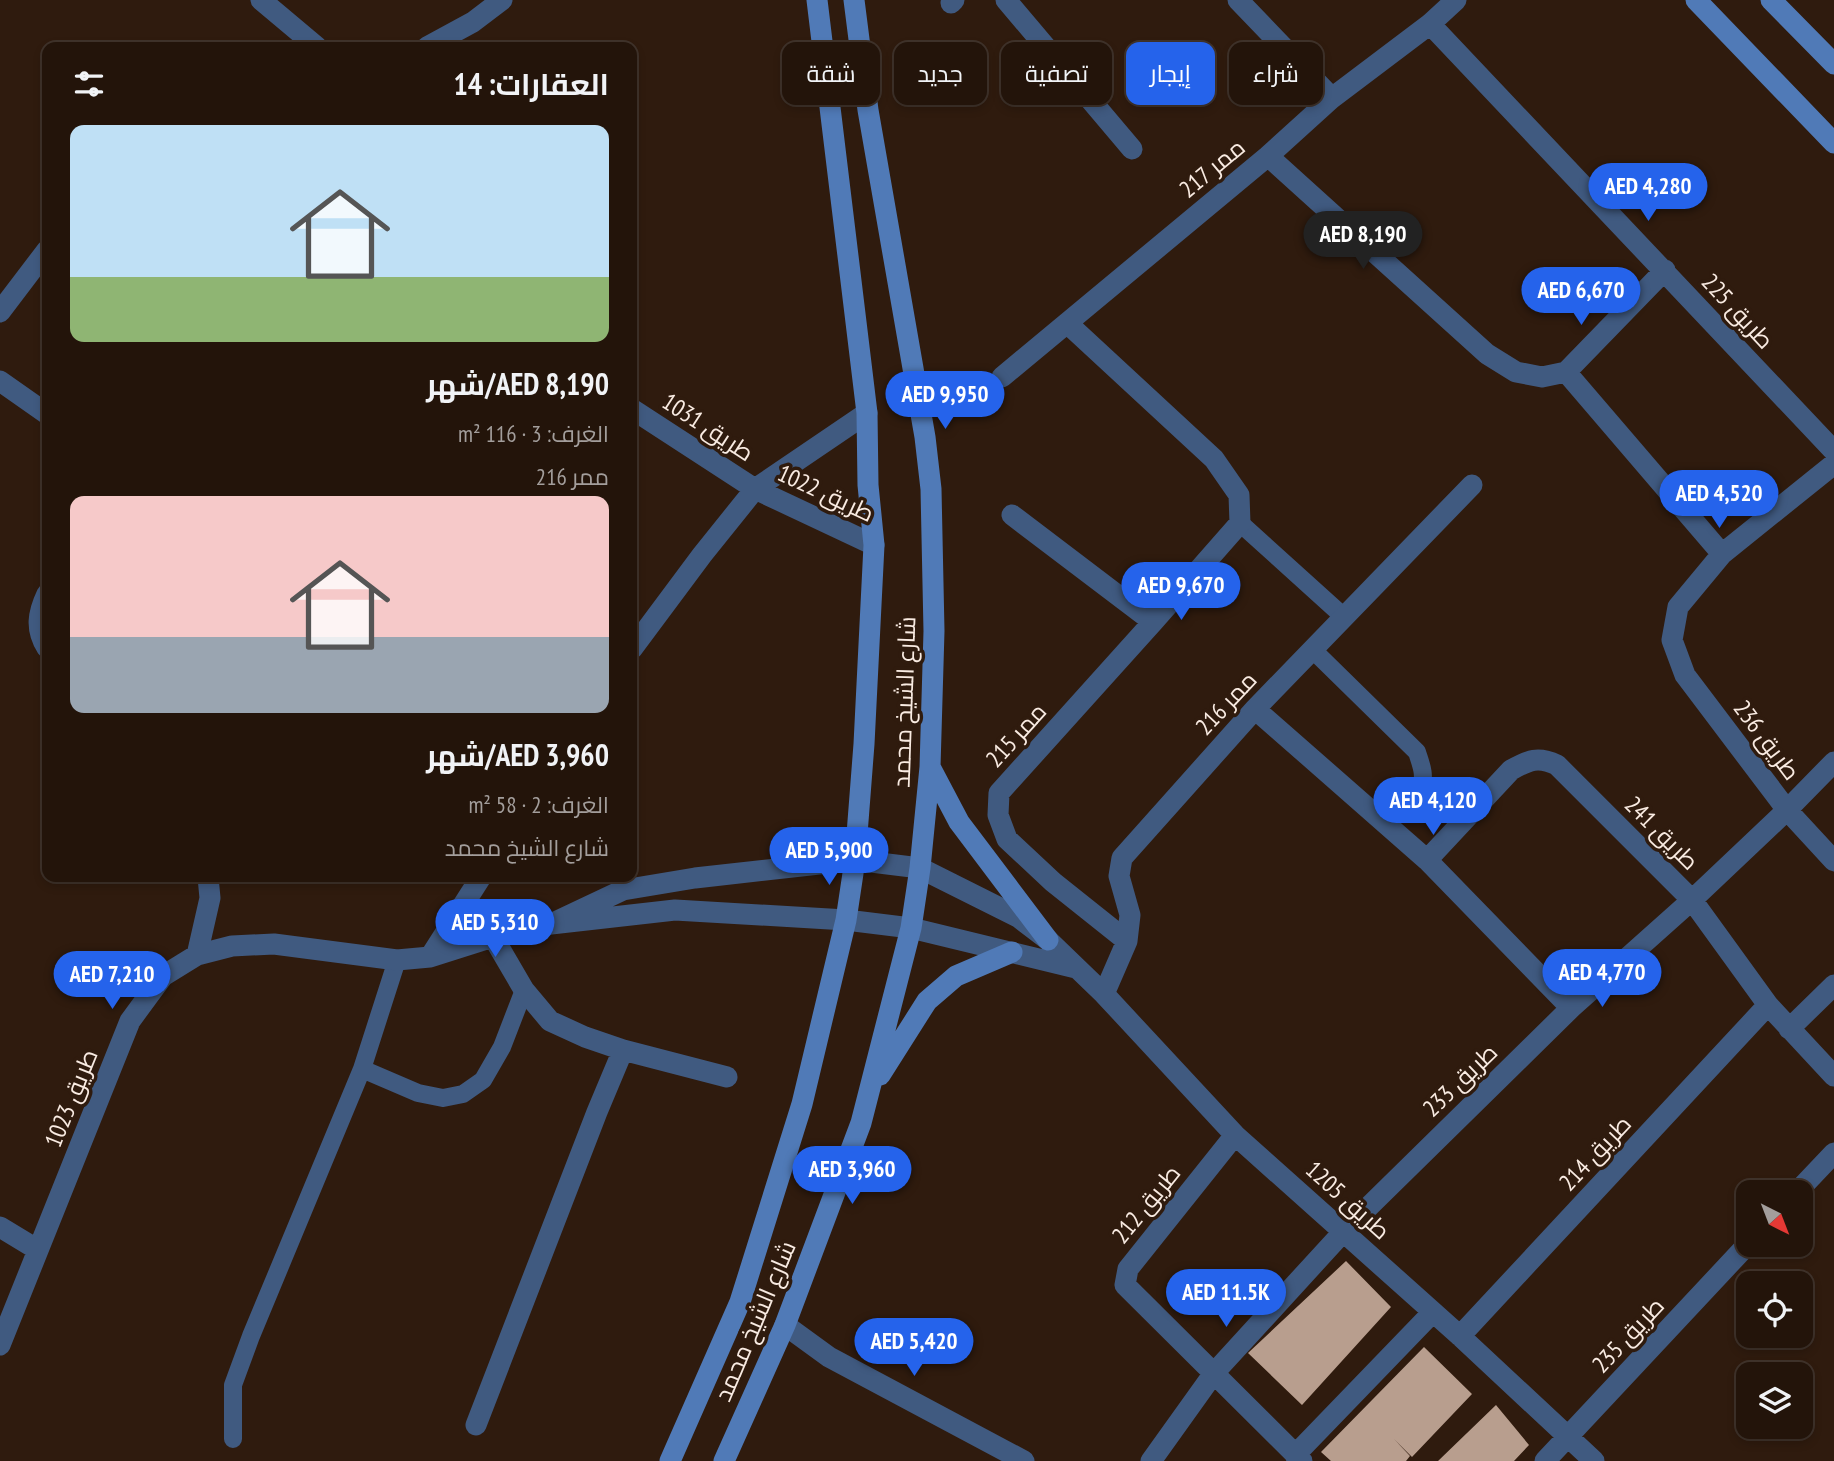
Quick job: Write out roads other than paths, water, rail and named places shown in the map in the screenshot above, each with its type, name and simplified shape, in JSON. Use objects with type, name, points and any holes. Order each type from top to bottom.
[{"type":"street","points":[[261,0],[311,42]]},
{"type":"street","points":[[436,42],[473,22],[502,0]]},
{"type":"street","name":"شارع الشيخ محمد","points":[[670,1461],[740,1301],[802,1104],[846,920],[855,860],[874,545],[868,485],[867,414],[817,0]]},
{"type":"street","name":"شارع الشيخ محمد","points":[[724,1461],[785,1325],[861,1123],[911,928],[930,767],[934,631],[930,489],[925,437],[853,0]]},
{"type":"street","points":[[1006,0],[1132,149]]},
{"type":"street","points":[[1238,0],[1332,98]]},
{"type":"street","name":"ممر 217","points":[[1002,377],[1268,156],[1332,98],[1430,24],[1456,0]]},
{"type":"street","points":[[1696,0],[1834,143]]},
{"type":"street","points":[[1771,0],[1834,64]]},
{"type":"street","name":"طريق 225","points":[[1430,24],[1834,451]]},
{"type":"street","points":[[1268,156],[1487,354],[1516,372],[1542,377],[1566,372],[1664,271]]},
{"type":"street","points":[[0,312],[42,257]]},
{"type":"street","points":[[1067,323],[1214,459],[1239,495],[1240,523]]},
{"type":"street","points":[[1566,372],[1722,554],[1834,464]]},
{"type":"street","points":[[0,381],[42,410]]},
{"type":"street","name":"طريق 1031","points":[[637,412],[755,489]]},
{"type":"street","name":"طريق 1022","points":[[637,642],[755,489],[867,414]]},
{"type":"street","name":"ممر 216","points":[[1104,994],[1127,941],[1130,915],[1119,876],[1122,858],[1255,709],[1472,485]]},
{"type":"street","name":"طريق 1022","points":[[755,489],[874,545]]},
{"type":"street","points":[[1012,515],[1153,622]]},
{"type":"street","name":"ممر 215","points":[[1127,941],[1053,882],[1007,839],[998,815],[999,793],[1240,523]]},
{"type":"street","name":"طريق 236","points":[[1722,554],[1678,607],[1672,640],[1685,675],[1787,810],[1834,861]]},
{"type":"street","points":[[42,605],[42,640]]},
{"type":"street","points":[[1255,709],[1427,860],[1571,1008]]},
{"type":"street","name":"طريق 241","points":[[1427,860],[1511,770],[1528,761],[1545,759],[1557,765],[1692,900],[1768,1005],[1834,1076]]},
{"type":"street","name":"طريق 233","points":[[1151,1461],[1214,1373],[1344,1231],[1571,1008],[1692,900],[1834,762]]},
{"type":"street","points":[[930,767],[959,822],[1048,940]]},
{"type":"street","name":"طريق 1205","points":[[551,924],[623,890],[695,878],[855,860],[920,867],[1018,917],[1048,940],[1104,994],[1235,1135],[1460,1336],[1594,1461]]},
{"type":"street","points":[[197,955],[210,898],[208,882]]},
{"type":"street","points":[[430,957],[478,882]]},
{"type":"street","name":"طريق 1205","points":[[551,924],[675,910],[846,920],[911,928],[1076,968]]},
{"type":"street","points":[[430,957],[493,937],[551,924]]},
{"type":"street","points":[[493,937],[524,990],[550,1020],[585,1037],[622,1050],[727,1077]]},
{"type":"street","name":"طريق 1023","points":[[0,1345],[130,1021],[163,976],[197,955],[232,946],[274,944],[397,960],[430,957]]},
{"type":"street","points":[[869,1091],[927,1001],[957,976],[1012,952]]},
{"type":"street","points":[[1789,1029],[1834,985]]},
{"type":"street","name":"طريق 214","points":[[1460,1336],[1768,1005]]},
{"type":"street","points":[[476,1425],[622,1050]]},
{"type":"street","name":"طريق 212","points":[[1235,1135],[1128,1269],[1125,1285],[1299,1458],[1433,1312]]},
{"type":"street","points":[[1808,1180],[1834,1153]]},
{"type":"street","points":[[0,1227],[38,1250]]},
{"type":"street","name":"طريق 235","points":[[1545,1461],[1736,1257]]},
{"type":"street","points":[[785,1325],[829,1357],[1024,1461]]},
{"type":"lane","points":[[1240,523],[1344,617]]},
{"type":"lane","points":[[1313,650],[1417,752],[1422,767],[1422,785],[1386,824]]},
{"type":"lane","points":[[233,1439],[233,1385],[362,1069],[397,960]]},
{"type":"lane","points":[[362,1069],[418,1093],[443,1098],[463,1094],[483,1080],[502,1047],[524,990]]}]
